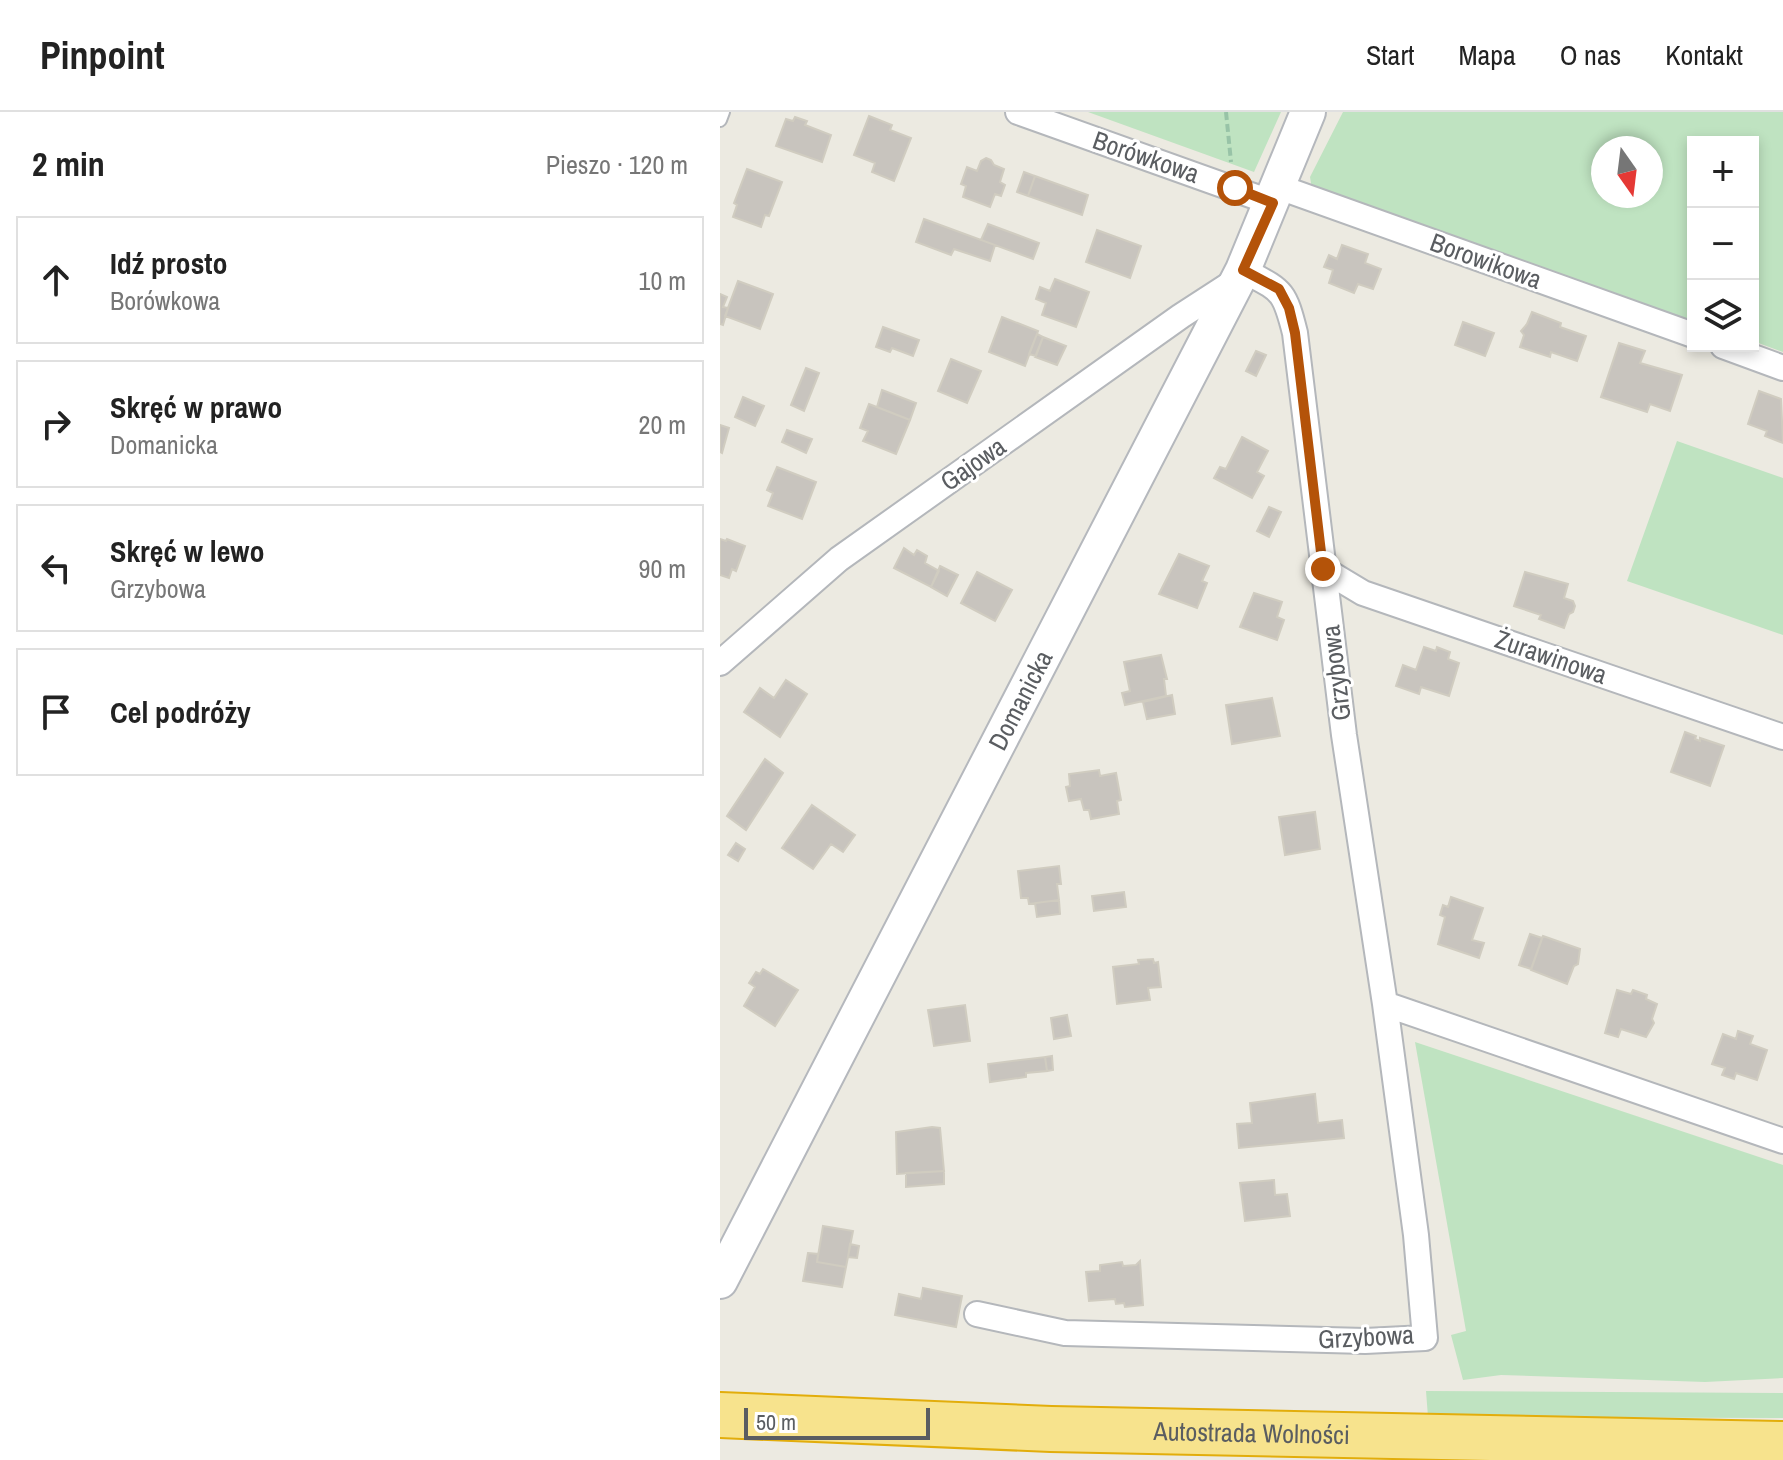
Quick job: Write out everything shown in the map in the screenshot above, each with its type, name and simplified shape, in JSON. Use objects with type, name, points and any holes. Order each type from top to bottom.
[{"type":"highway","name":"Autostrada Wolności","points":[[720,1415],[1051,1429],[1783,1444]]},
{"type":"street","name":"Borówkowa","points":[[1018,112],[1235,188],[1276,195]]},
{"type":"street","name":"Domanicka","points":[[720,1281],[1240,275],[1276,195],[1308,112]]},
{"type":"street","name":"Borowikowa","points":[[1276,195],[1687,333]]},
{"type":"street","name":"Grzybowa","points":[[977,1314],[1065,1333],[1365,1341],[1425,1338],[1416,1235],[1344,735],[1295,333],[1289,308],[1279,289],[1240,275]]},
{"type":"street","name":"Gajowa","points":[[720,663],[839,559],[1240,275]]},
{"type":"street","points":[[1739,352],[1783,368]]},
{"type":"street","name":"Żurawinowa","points":[[1323,569],[1363,593],[1783,737]]},
{"type":"street","points":[[1385,1004],[1783,1141]]},
{"type":"lane","points":[[720,120],[723,112]]},
{"type":"path","points":[[1226,112],[1224,116],[1235,188]]},
{"type":"green space","points":[[1088,112],[1281,112],[1254,172]]},
{"type":"green space","points":[[1343,112],[1783,112],[1783,352],[1759,343],[1759,136],[1687,136],[1687,319],[1312,189],[1310,177]]},
{"type":"green space","points":[[1677,441],[1783,478],[1783,635],[1627,581]]},
{"type":"green space","points":[[1415,1042],[1783,1165],[1783,1378],[1705,1382],[1501,1375],[1463,1380],[1451,1335],[1466,1331]]},
{"type":"green space","points":[[1426,1391],[1783,1393],[1783,1418],[1428,1417]]},
{"type":"building","points":[[869,116],[892,125],[890,130],[911,138],[894,181],[872,172],[875,163],[854,155]]},
{"type":"building","points":[[795,117],[807,121],[805,125],[831,135],[822,162],[776,146],[786,119],[793,121]]},
{"type":"building","points":[[986,158],[1004,169],[1000,182],[1005,185],[1001,196],[995,194],[990,207],[963,197],[966,186],[961,184],[967,167],[977,171],[981,161]]},
{"type":"building","points":[[747,169],[782,182],[769,216],[765,215],[761,227],[733,217],[737,205],[734,203]]},
{"type":"building","points":[[1024,172],[1035,176],[1028,196],[1017,192]]},
{"type":"building","points":[[1035,176],[1088,195],[1082,215],[1028,196]]},
{"type":"building","points":[[924,219],[995,245],[990,261],[954,249],[951,255],[916,242]]},
{"type":"building","points":[[988,224],[1039,243],[1033,259],[981,240]]},
{"type":"building","points":[[1097,230],[1141,246],[1130,278],[1086,262]]},
{"type":"building","points":[[1342,245],[1368,254],[1365,263],[1381,269],[1373,289],[1358,284],[1354,293],[1329,283],[1333,270],[1324,267],[1329,255],[1337,259]]},
{"type":"building","points":[[1055,279],[1089,292],[1076,327],[1042,315],[1046,303],[1036,299],[1040,287],[1050,291]]},
{"type":"building","points":[[738,281],[773,294],[760,329],[725,316]]},
{"type":"building","points":[[720,294],[727,297],[723,307],[728,308],[723,325],[720,324]]},
{"type":"building","points":[[1532,312],[1586,336],[1577,361],[1551,352],[1550,357],[1520,347],[1524,335],[1521,331]]},
{"type":"building","points":[[1002,317],[1038,331],[1025,366],[989,352]]},
{"type":"building","points":[[1463,322],[1494,333],[1485,356],[1455,345]]},
{"type":"building","points":[[883,327],[919,340],[913,356],[892,348],[890,352],[876,347]]},
{"type":"building","points":[[1037,334],[1043,337],[1036,356],[1029,354]]},
{"type":"building","points":[[1043,337],[1066,346],[1057,365],[1035,357]]},
{"type":"building","points":[[1619,343],[1645,351],[1640,363],[1682,375],[1670,411],[1650,404],[1647,412],[1601,397]]},
{"type":"building","points":[[1256,351],[1266,355],[1256,376],[1246,371]]},
{"type":"building","points":[[951,359],[981,371],[967,403],[938,391]]},
{"type":"building","points":[[806,368],[819,373],[804,411],[791,405]]},
{"type":"building","points":[[882,390],[916,403],[910,420],[877,407]]},
{"type":"building","points":[[1759,391],[1781,399],[1783,443],[1765,436],[1767,431],[1748,424]]},
{"type":"building","points":[[743,397],[764,406],[755,426],[735,417]]},
{"type":"building","points":[[869,404],[910,420],[896,454],[863,441],[868,431],[860,428]]},
{"type":"building","points":[[720,425],[729,428],[722,453],[720,452]]},
{"type":"building","points":[[787,430],[812,439],[806,453],[782,442]]},
{"type":"building","points":[[1242,437],[1268,451],[1257,472],[1264,476],[1252,498],[1214,478],[1220,467],[1226,469]]},
{"type":"building","points":[[777,467],[816,482],[802,519],[768,506],[773,493],[767,490]]},
{"type":"building","points":[[1269,507],[1281,512],[1269,537],[1257,531]]},
{"type":"building","points":[[720,539],[745,546],[736,571],[732,569],[729,578],[720,575]]},
{"type":"building","points":[[904,548],[914,555],[917,550],[927,556],[925,563],[939,571],[931,587],[894,568]]},
{"type":"building","points":[[1179,554],[1209,566],[1202,581],[1207,583],[1197,608],[1159,594]]},
{"type":"building","points":[[940,566],[958,575],[947,596],[931,587]]},
{"type":"building","points":[[977,572],[1012,590],[995,621],[961,603]]},
{"type":"building","points":[[1525,572],[1568,584],[1564,598],[1573,601],[1575,606],[1564,628],[1539,619],[1541,615],[1514,606]]},
{"type":"building","points":[[1254,593],[1282,602],[1277,617],[1284,620],[1277,640],[1240,627]]},
{"type":"building","points":[[1424,647],[1436,651],[1437,647],[1450,652],[1448,659],[1459,663],[1449,696],[1421,687],[1419,694],[1396,686],[1403,665],[1416,670]]},
{"type":"building","points":[[1161,655],[1167,679],[1164,679],[1166,696],[1125,705],[1122,693],[1130,691],[1124,662]]},
{"type":"building","points":[[786,680],[807,694],[780,737],[744,712],[760,688],[774,698]]},
{"type":"building","points":[[1172,695],[1175,714],[1147,719],[1143,702]]},
{"type":"building","points":[[1272,698],[1280,736],[1232,744],[1226,705]]},
{"type":"building","points":[[1685,732],[1700,741],[1700,738],[1724,746],[1710,786],[1671,772]]},
{"type":"building","points":[[765,759],[783,773],[746,830],[727,816]]},
{"type":"building","points":[[1099,770],[1100,776],[1116,773],[1121,800],[1117,801],[1119,814],[1091,819],[1081,799],[1069,801],[1066,787],[1070,786],[1069,774]]},
{"type":"building","points":[[812,805],[855,835],[843,852],[831,844],[813,869],[782,848]]},
{"type":"building","points":[[1315,812],[1320,849],[1285,855],[1279,817]]},
{"type":"building","points":[[736,843],[745,849],[738,861],[728,855]]},
{"type":"building","points":[[1059,866],[1059,900],[1029,904],[1028,898],[1021,898],[1018,871]]},
{"type":"building","points":[[1124,892],[1126,907],[1094,911],[1092,896]]},
{"type":"building","points":[[1451,897],[1483,908],[1472,940],[1484,943],[1479,958],[1438,944],[1445,917],[1440,915],[1443,905],[1448,907]]},
{"type":"building","points":[[1059,900],[1060,914],[1037,917],[1035,903]]},
{"type":"building","points":[[1530,934],[1542,938],[1531,969],[1519,965]]},
{"type":"building","points":[[1543,936],[1580,949],[1578,964],[1574,966],[1567,984],[1531,970]]},
{"type":"building","points":[[1153,959],[1154,963],[1158,962],[1161,987],[1148,988],[1150,1000],[1117,1004],[1113,967]]},
{"type":"building","points":[[763,969],[798,990],[775,1026],[744,1006],[755,987],[749,983],[756,972],[760,974]]},
{"type":"building","points":[[1617,990],[1631,994],[1633,990],[1647,995],[1646,999],[1657,1004],[1652,1019],[1654,1023],[1646,1037],[1621,1029],[1618,1037],[1605,1033]]},
{"type":"building","points":[[965,1005],[970,1041],[934,1046],[928,1010]]},
{"type":"building","points":[[1067,1015],[1071,1036],[1054,1039],[1051,1018]]},
{"type":"building","points":[[1738,1031],[1753,1036],[1750,1044],[1767,1050],[1757,1080],[1736,1073],[1734,1079],[1722,1075],[1725,1068],[1712,1064],[1723,1034],[1736,1039]]},
{"type":"building","points":[[1052,1056],[1053,1070],[1047,1071],[1045,1057]]},
{"type":"building","points":[[1045,1057],[1047,1071],[990,1082],[988,1064]]},
{"type":"building","points":[[1315,1094],[1318,1123],[1342,1120],[1344,1138],[1239,1148],[1237,1124],[1252,1123],[1250,1103]]},
{"type":"building","points":[[940,1128],[944,1171],[897,1174],[896,1132]]},
{"type":"building","points":[[944,1171],[944,1184],[906,1187],[906,1173]]},
{"type":"building","points":[[1274,1180],[1275,1195],[1287,1194],[1290,1216],[1245,1221],[1240,1183]]},
{"type":"building","points":[[823,1226],[853,1231],[846,1267],[817,1262]]},
{"type":"building","points":[[850,1244],[859,1246],[857,1258],[848,1257]]},
{"type":"building","points":[[808,1253],[818,1254],[817,1262],[846,1267],[842,1287],[803,1281]]},
{"type":"building","points":[[1140,1261],[1143,1305],[1125,1307],[1124,1303],[1116,1304],[1115,1299],[1089,1301],[1086,1272],[1100,1271],[1100,1265],[1122,1262],[1123,1266],[1136,1265]]},
{"type":"building","points":[[923,1288],[962,1296],[956,1327],[895,1315],[899,1294],[921,1299]]},
{"type":"route","points":[[1235,188],[1273,203],[1243,270],[1279,289],[1289,308],[1295,333],[1323,569]]}]
